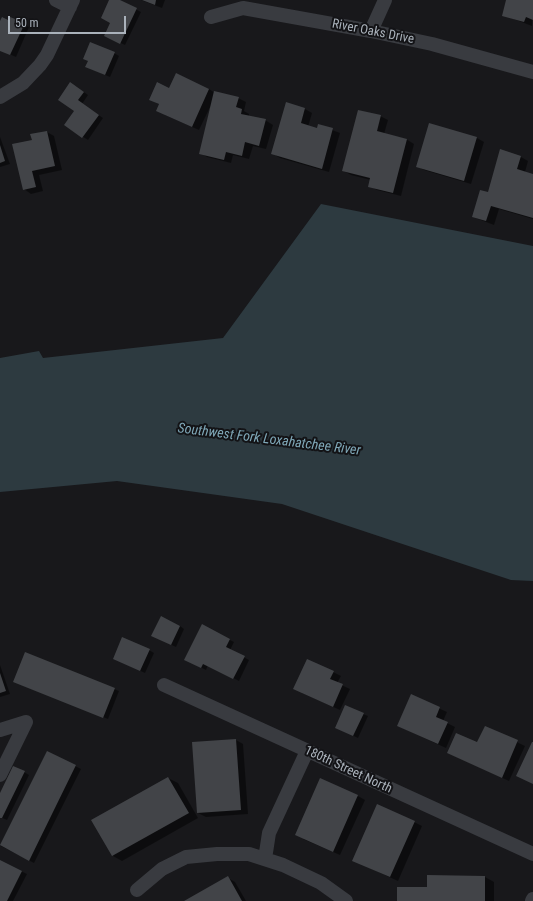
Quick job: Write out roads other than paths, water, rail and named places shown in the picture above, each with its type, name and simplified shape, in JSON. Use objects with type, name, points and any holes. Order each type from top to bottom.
[{"type":"street","points":[[0,97],[23,83],[47,55],[72,3],[56,0]]},
{"type":"street","points":[[371,31],[384,0]]},
{"type":"street","name":"River Oaks Drive","points":[[212,17],[243,8],[371,31],[432,44],[533,72]]},
{"type":"street","name":"180th Street North","points":[[164,685],[533,854]]},
{"type":"street","points":[[0,730],[26,722],[0,775]]},
{"type":"street","points":[[265,859],[269,833],[307,751]]},
{"type":"street","points":[[137,890],[162,869],[186,857],[217,854],[249,854],[282,864],[321,883],[346,901]]},
{"type":"water","name":"Southwest Fork Loxahatchee River","points":[[321,204],[533,246],[533,581],[511,580],[282,504],[117,481],[0,492],[0,358],[39,351],[43,358],[223,338]]}]
